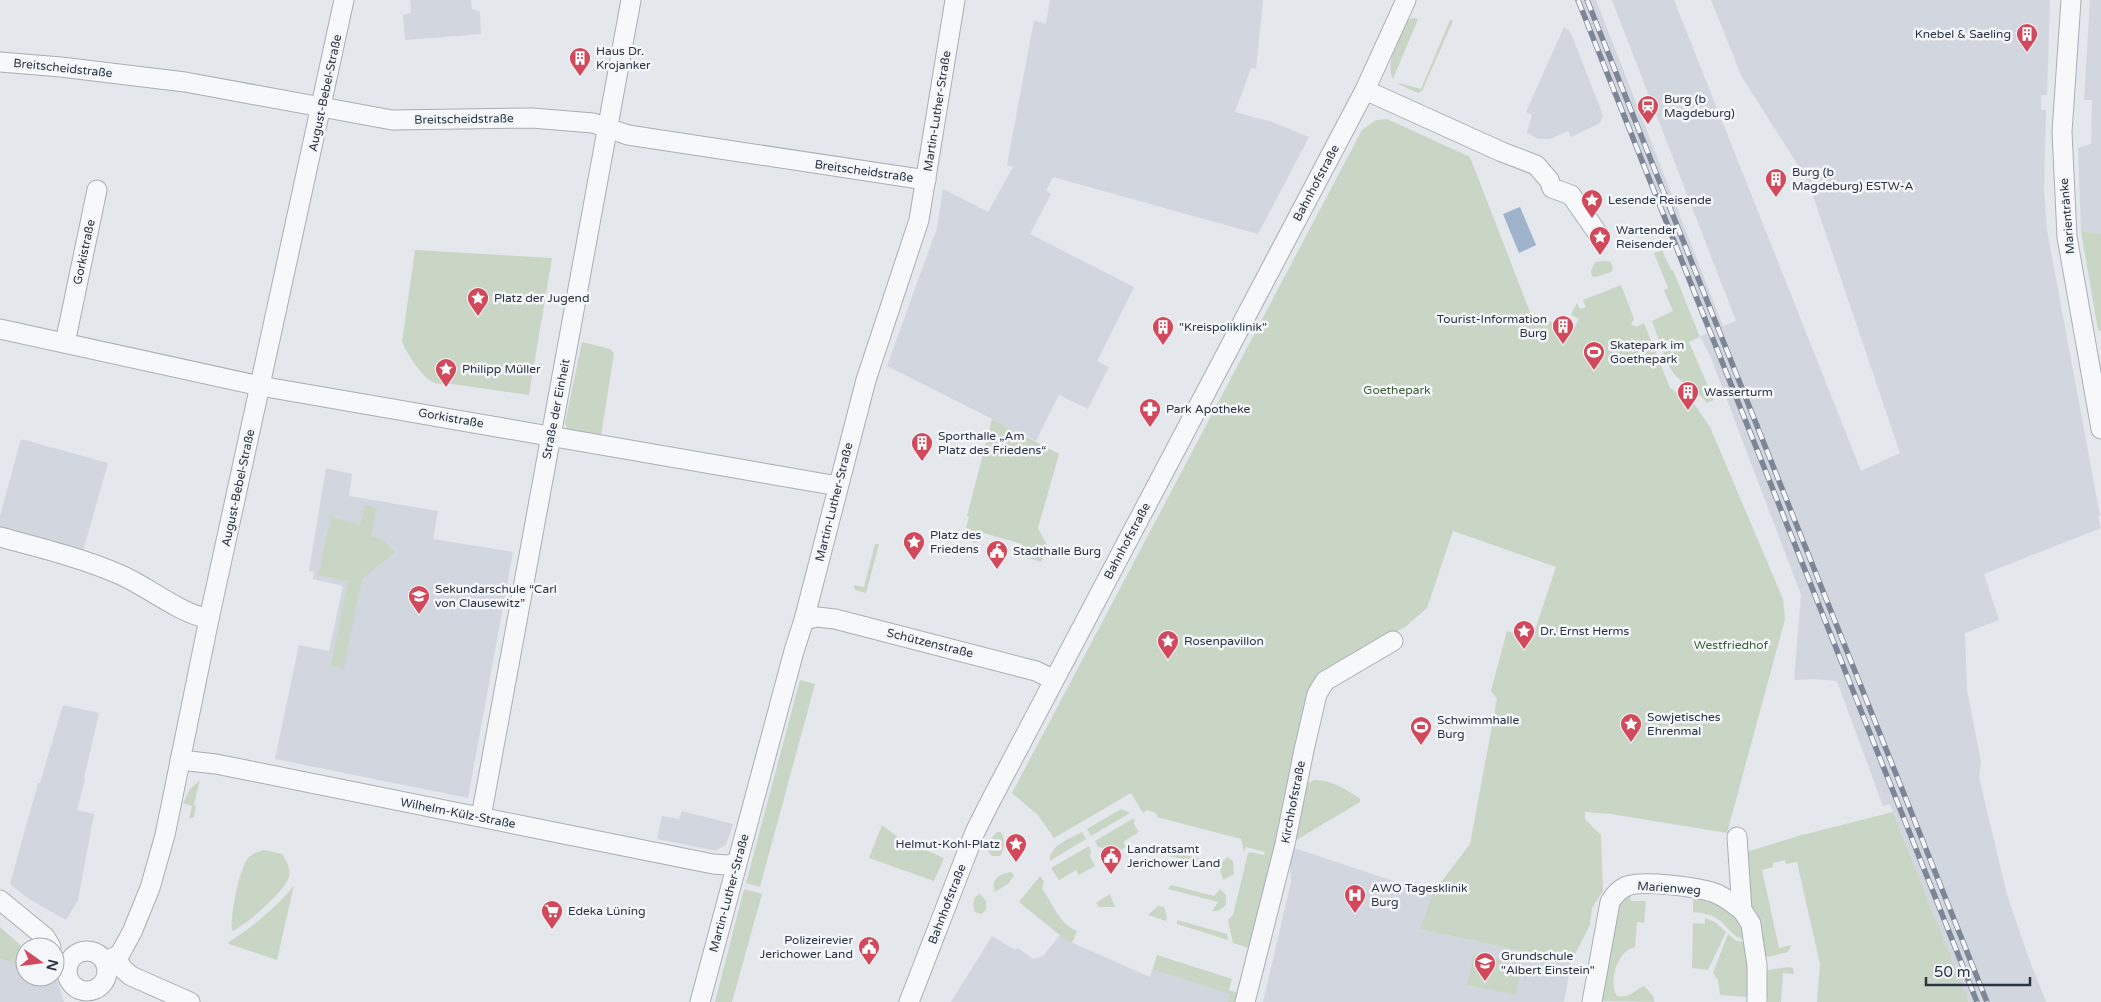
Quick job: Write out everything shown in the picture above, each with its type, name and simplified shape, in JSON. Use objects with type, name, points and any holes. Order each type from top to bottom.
[{"type":"street","name":"August-Bebel-Straße","points":[[110,960],[123,949],[132,932],[150,888],[165,835],[209,619],[344,0]]},
{"type":"street","name":"Straße der Einheit","points":[[481,817],[631,0]]},
{"type":"street","name":"Martin-Luther-Straße","points":[[700,1002],[796,642],[804,620],[871,363],[916,233],[955,0]]},
{"type":"street","name":"Bahnhofstraße","points":[[909,1002],[975,832],[1365,90],[1406,0]]},
{"type":"street","name":"Marientränke","points":[[2071,0],[2063,123],[2067,237],[2101,429]]},
{"type":"street","name":"Breitscheidstraße","points":[[0,62],[61,67],[185,82],[392,120],[513,118],[594,123],[628,135],[926,180]]},
{"type":"street","points":[[1365,90],[1502,152],[1536,165],[1549,180],[1552,188],[1571,195],[1596,232]]},
{"type":"street","name":"Gorkistraße","points":[[65,343],[97,190]]},
{"type":"street","name":"Gorkistraße","points":[[0,329],[260,386],[838,486]]},
{"type":"street","points":[[0,537],[95,564],[138,583],[190,613],[209,619]]},
{"type":"street","name":"Schützenstraße","points":[[804,620],[817,617],[835,619],[1036,671],[1054,680]]},
{"type":"street","name":"Kirchhofstraße","points":[[1245,1002],[1285,844],[1317,694],[1325,681],[1393,641]]},
{"type":"street","name":"Wilhelm-Külz-Straße","points":[[180,760],[216,764],[713,864],[727,866],[736,863]]},
{"type":"street","points":[[1737,837],[1742,910],[1751,924],[1757,965],[1757,1002]]},
{"type":"street","name":"Marienweg","points":[[1592,1002],[1610,902],[1625,887],[1642,884],[1699,889],[1723,896],[1742,910]]},
{"type":"street","points":[[0,900],[42,937]]},
{"type":"street","points":[[110,960],[104,981],[92,996],[85,992],[75,995],[68,978],[67,957],[90,952],[110,960],[131,976],[190,1002]]},
{"type":"shaded area","points":[[410,0],[471,0],[472,9],[480,12],[481,34],[405,40],[403,15],[411,13]]},
{"type":"shaded area","points":[[1050,0],[1263,0],[1256,69],[1251,68],[1235,112],[1272,122],[1309,137],[1258,234],[1053,177],[1046,191],[1051,194],[1030,234],[1134,287],[1097,361],[1109,367],[1088,409],[1059,395],[1036,441],[887,366],[937,228],[943,189],[988,212],[1013,167],[1007,165],[1034,20],[1046,24]]},
{"type":"shaded area","points":[[1576,0],[1596,0],[1723,326],[1736,321],[1612,0],[1674,0],[1861,471],[1900,453],[1808,181],[1742,77],[1711,0],[2050,0],[2047,95],[2041,95],[2041,110],[2046,110],[2044,190],[2047,230],[2101,528],[1984,574],[1999,620],[1965,633],[1967,690],[1981,762],[1979,777],[2007,895],[2046,1002],[1969,1002],[1890,804],[1883,806],[1837,681],[1794,680],[1801,595],[1710,355],[1700,337],[1707,333]]},
{"type":"shaded area","points":[[2090,0],[2101,0],[2101,234],[2081,231],[2078,148],[2091,144],[2092,100],[2084,100]]},
{"type":"shaded area","points":[[1564,27],[1570,31],[1603,115],[1600,123],[1571,137],[1568,131],[1550,139],[1538,139],[1527,133],[1532,115],[1526,112]]},
{"type":"shaded area","points":[[21,439],[108,463],[83,551],[0,528],[0,516]]},
{"type":"shaded area","name":"Sekundarschule “Carl von Clausewitz”","points":[[326,468],[352,474],[349,496],[438,511],[433,539],[513,552],[468,798],[275,759],[299,645],[329,651],[343,586],[313,579],[314,572],[309,571]]},
{"type":"shaded area","points":[[63,705],[99,713],[77,810],[94,814],[78,900],[66,920],[29,899],[10,884],[38,783],[40,783]]},
{"type":"shaded area","points":[[682,811],[733,824],[726,845],[717,850],[712,850],[657,839],[662,816],[679,819]]},
{"type":"shaded area","name":"AWO Tagesklinik Burg","points":[[1294,848],[1432,894],[1420,929],[1571,962],[1564,1002],[1263,1002],[1291,882],[1290,863]]},
{"type":"shaded area","points":[[1060,935],[1066,940],[1150,977],[1154,965],[1237,993],[1234,1002],[951,1002],[992,936],[1016,950],[1018,948],[1033,959],[1043,956]]},
{"type":"shaded area","points":[[0,959],[15,963],[15,987],[59,987],[64,1002],[0,1002]]},
{"type":"green space","points":[[1412,18],[1418,19],[1393,79],[1391,72],[1392,56],[1408,20]]},
{"type":"green space","points":[[1450,20],[1453,21],[1422,91],[1418,93],[1398,84],[1421,89]]},
{"type":"green space","name":"Goethepark","points":[[1387,119],[1470,157],[1530,312],[1572,332],[1579,319],[1571,315],[1577,303],[1580,309],[1586,307],[1583,300],[1621,285],[1634,319],[1631,324],[1636,327],[1644,323],[1670,388],[1695,405],[1710,427],[1783,599],[1785,619],[1727,833],[1611,814],[1585,812],[1585,819],[1601,835],[1603,891],[1592,908],[1590,925],[1571,962],[1420,929],[1432,894],[1470,844],[1497,699],[1491,691],[1507,631],[1532,639],[1556,567],[1453,531],[1427,608],[1405,627],[1323,672],[1248,948],[1233,943],[1228,920],[1233,915],[1248,853],[1264,855],[1265,852],[1246,847],[1244,852],[1241,839],[1157,817],[1156,813],[1147,810],[1143,813],[1131,793],[1054,838],[1038,815],[1012,793],[1362,130],[1376,120]]},
{"type":"green space","points":[[2081,231],[2101,234],[2101,331],[2098,330]]},
{"type":"green space","name":"Platz der Jugend","points":[[415,250],[552,258],[529,395],[452,384],[439,384],[433,382],[417,367],[402,342]]},
{"type":"green space","points":[[1662,250],[1671,270],[1673,270],[1700,337],[1689,342],[1714,400],[1707,403],[1675,375],[1664,356],[1652,321],[1673,311],[1664,290],[1668,288],[1654,253]]},
{"type":"green space","points":[[1595,262],[1611,262],[1613,269],[1611,272],[1596,277],[1592,276],[1591,271]]},
{"type":"green space","points":[[582,342],[610,349],[614,353],[601,436],[567,429],[565,423]]},
{"type":"green space","points":[[992,419],[1059,454],[1038,528],[1048,547],[1041,562],[1019,555],[1022,544],[980,532],[976,543],[963,539],[969,517],[967,516]]},
{"type":"green space","points":[[365,505],[377,508],[371,536],[382,540],[395,552],[362,579],[344,669],[331,666],[348,581],[318,575],[331,517],[360,525]]},
{"type":"green space","points":[[875,544],[879,544],[866,593],[855,590],[854,585],[864,587]]},
{"type":"green space","points":[[800,680],[815,684],[760,887],[746,883]]},
{"type":"green space","points":[[200,780],[194,804],[196,807],[194,817],[189,819],[192,806],[183,803],[190,789]]},
{"type":"green space","points":[[1314,780],[1326,781],[1338,786],[1360,799],[1360,802],[1293,842],[1301,786]]},
{"type":"green space","points":[[1121,809],[1130,813],[1091,836],[1087,829]]},
{"type":"green space","points":[[1893,812],[1969,1002],[1817,1002],[1820,964],[1797,862],[1786,864],[1785,860],[1773,863],[1773,867],[1762,870],[1779,948],[1791,945],[1788,952],[1768,957],[1760,954],[1750,911],[1746,852],[1802,835]]},
{"type":"green space","points":[[1134,818],[1134,824],[1139,832],[1123,842],[1126,847],[1110,856],[1103,848],[1098,847],[1095,841]]},
{"type":"green space","points":[[882,825],[900,839],[944,858],[934,881],[869,858]]},
{"type":"green space","points":[[997,832],[1001,832],[1004,848],[1000,856],[992,856],[988,851],[991,839]]},
{"type":"green space","points":[[1082,832],[1086,839],[1050,861],[1053,851],[1057,847]]},
{"type":"green space","points":[[1089,846],[1091,850],[1090,857],[1095,866],[1079,875],[1076,870],[1059,880],[1051,868]]},
{"type":"green space","points":[[264,850],[282,854],[289,868],[287,882],[265,907],[232,931],[234,904],[245,862],[249,857]]},
{"type":"green space","points":[[1166,850],[1221,864],[1227,857],[1233,861],[1234,874],[1223,880],[1220,869],[1170,856]]},
{"type":"green space","points":[[1011,872],[1014,876],[1009,883],[995,892],[995,880],[1003,874]]},
{"type":"green space","points":[[1040,876],[1044,881],[1042,888],[1061,919],[1077,931],[1072,943],[1019,902]]},
{"type":"green space","points":[[294,885],[277,960],[229,944],[228,942],[244,932],[273,908]]},
{"type":"green space","points":[[1171,885],[1214,896],[1220,889],[1226,895],[1226,905],[1218,911],[1212,911],[1218,902],[1168,889]]},
{"type":"green space","points":[[744,889],[762,894],[732,1002],[715,1002]]},
{"type":"green space","points":[[1630,891],[1631,901],[1646,901],[1644,923],[1637,922],[1635,947],[1629,949],[1619,960],[1614,976],[1614,990],[1617,996],[1625,996],[1643,986],[1654,997],[1654,1002],[1597,1001],[1617,904]]},
{"type":"green space","points":[[980,894],[986,901],[986,910],[981,914],[975,912],[973,905],[975,897]]},
{"type":"green space","points":[[1110,894],[1115,907],[1099,907],[1096,903]]},
{"type":"green space","points":[[1693,895],[1706,899],[1739,920],[1743,939],[1733,934],[1716,918],[1693,912]]},
{"type":"green space","points":[[1158,906],[1164,907],[1166,921],[1148,915]]},
{"type":"green space","points":[[1705,918],[1715,922],[1726,932],[1708,970],[1692,968],[1693,923],[1705,924]]},
{"type":"green space","points":[[1177,920],[1227,934],[1228,940],[1177,924]]},
{"type":"green space","points":[[0,927],[15,940],[15,963],[0,959]]},
{"type":"green space","points":[[1728,934],[1736,941],[1744,942],[1748,997],[1720,995],[1718,980],[1713,973]]},
{"type":"green space","points":[[1474,954],[1522,964],[1516,995],[1467,985]]},
{"type":"green space","points":[[1157,955],[1232,979],[1229,990],[1237,993],[1234,1002],[1228,1002],[1230,994],[1153,969]]},
{"type":"green space","points":[[1793,968],[1794,974],[1783,973],[1781,1002],[1768,1002],[1768,999],[1763,996],[1764,975],[1769,970]]},
{"type":"water","points":[[1520,207],[1536,245],[1519,253],[1503,214]]},
{"type":"railway","points":[[1578,0],[1977,1002]]},
{"type":"railway","points":[[1587,0],[1987,1002]]},
{"type":"place","name":"Knebel & Saeling","points":[[2027,53]]},
{"type":"place","name":"Haus Dr. Krojanker","points":[[580,77]]},
{"type":"place","name":"Burg (b Magdeburg)","points":[[1648,125]]},
{"type":"place","name":"Burg (b Magdeburg) ESTW-A","points":[[1776,198]]},
{"type":"place","name":"Lesende Reisende","points":[[1592,219]]},
{"type":"place","name":"Wartender Reisender","points":[[1600,256]]},
{"type":"place","name":"Platz der Jugend","points":[[478,317]]},
{"type":"place","name":"Tourist-Information Burg","points":[[1563,345]]},
{"type":"place","name":"\"Kreispoliklinik\"","points":[[1163,346]]},
{"type":"place","name":"Skatepark im Goethepark","points":[[1594,371]]},
{"type":"place","name":"Philipp Müller","points":[[446,388]]},
{"type":"place","name":"Wasserturm","points":[[1688,411]]},
{"type":"place","name":"Park Apotheke","points":[[1150,428]]},
{"type":"place","name":"Sporthalle „Am Platz des Friedens“","points":[[922,462]]},
{"type":"place","name":"Platz des Friedens","points":[[914,561]]},
{"type":"place","name":"Stadthalle Burg","points":[[997,570]]},
{"type":"place","name":"Sekundarschule “Carl von Clausewitz”","points":[[419,615]]},
{"type":"place","name":"Dr. Ernst Herms","points":[[1524,650]]},
{"type":"place","name":"Rosenpavillon","points":[[1168,660]]},
{"type":"place","name":"Sowjetisches Ehrenmal","points":[[1631,743]]},
{"type":"place","name":"Schwimmhalle Burg","points":[[1421,746]]},
{"type":"place","name":"Helmut-Kohl-Platz","points":[[1016,863]]},
{"type":"place","name":"Landratsamt Jerichower Land","points":[[1111,875]]},
{"type":"place","name":"AWO Tagesklinik Burg","points":[[1355,914]]},
{"type":"place","name":"Edeka Lüning","points":[[552,930]]},
{"type":"place","name":"Polizeirevier Jerichower Land","points":[[869,966]]},
{"type":"place","name":"Grundschule \"Albert Einstein\"","points":[[1485,982]]},
{"type":"park label","name":"Westfriedhof","points":[[1731,645]]}]
